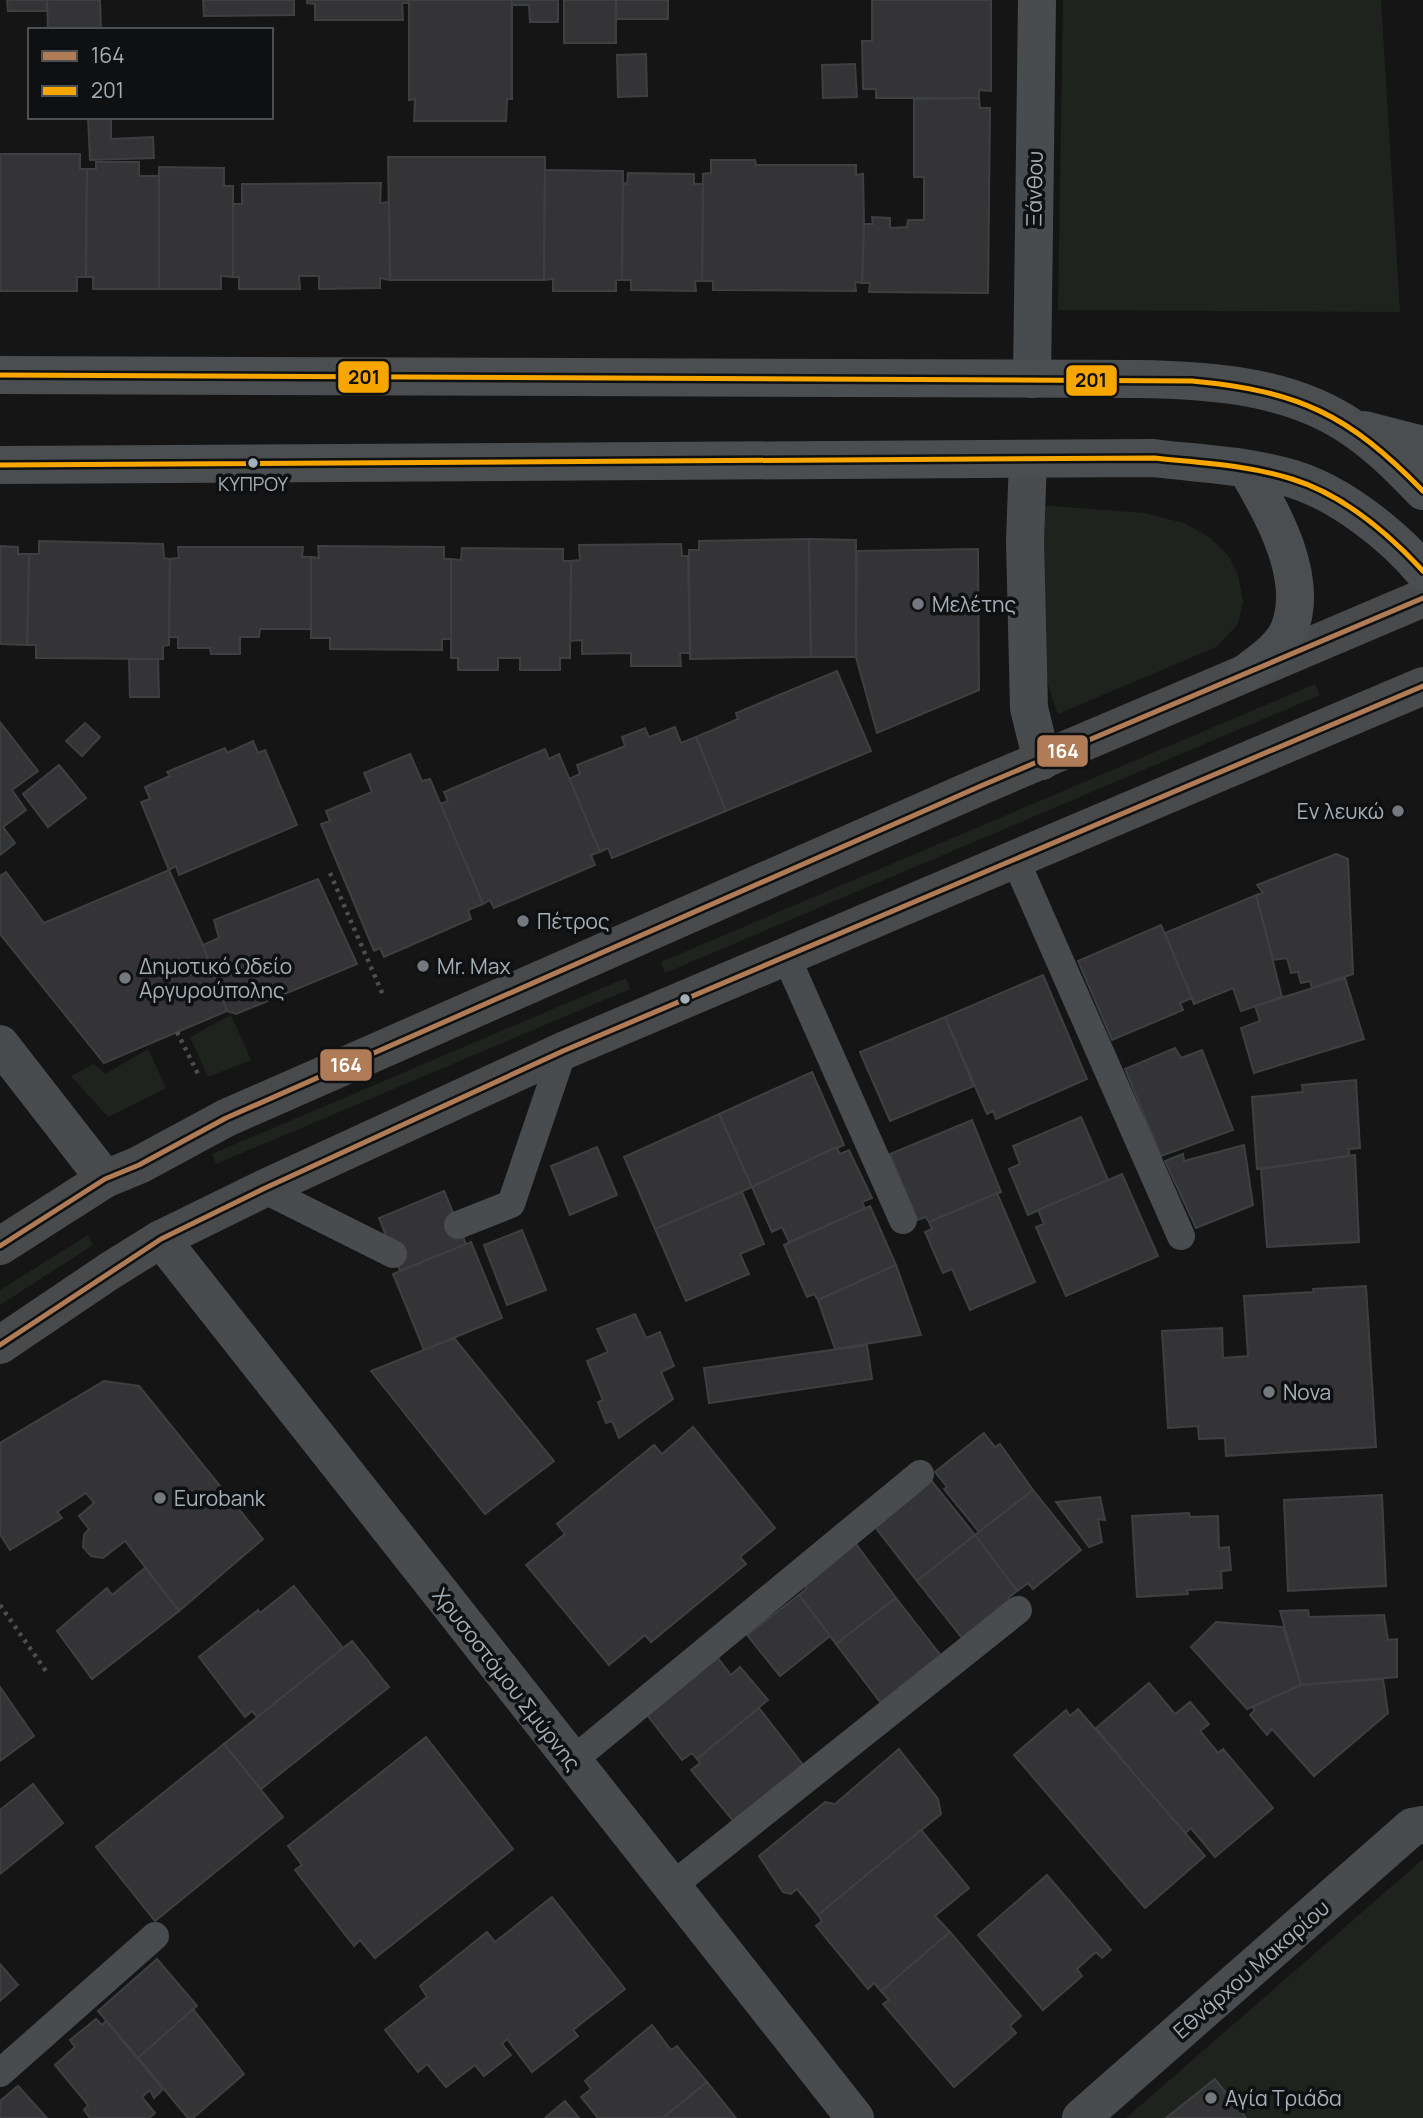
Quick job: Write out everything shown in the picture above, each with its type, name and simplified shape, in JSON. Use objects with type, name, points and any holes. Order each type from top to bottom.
[{"type":"main road","points":[[0,375],[1161,379],[1236,386],[1302,403],[1349,426],[1391,458],[1423,491]]},
{"type":"main road","points":[[1349,426],[1423,445]]},
{"type":"main road","points":[[0,465],[1154,458],[1219,464],[1293,479],[1333,495],[1362,515],[1423,571]]},
{"type":"main road","points":[[1246,673],[1272,653],[1287,634],[1294,615],[1295,589],[1279,528],[1247,470]]},
{"type":"main road","points":[[0,1246],[105,1179],[139,1165],[226,1118],[1042,761],[1423,598]]},
{"type":"main road","points":[[0,1345],[161,1239],[263,1189],[563,1051],[1423,686]]},
{"type":"street","name":"Ξάνθου","points":[[1032,379],[1037,0]]},
{"type":"street","points":[[1028,460],[1025,541],[1029,708],[1042,761]]},
{"type":"street","points":[[0,1044],[105,1179]]},
{"type":"street","name":"Χρυσοστόμου Σμύρνης","points":[[161,1239],[855,2118]]},
{"type":"street","name":"Εθνάρχου Μακαρίου","points":[[1081,2118],[1412,1827],[1423,1825]]},
{"type":"lane","points":[[1015,859],[1181,1236]]},
{"type":"lane","points":[[786,956],[903,1220]]},
{"type":"lane","points":[[458,1225],[511,1204],[563,1051]]},
{"type":"lane","points":[[263,1189],[393,1254]]},
{"type":"lane","points":[[572,1761],[920,1474]]},
{"type":"lane","points":[[672,1886],[1018,1610]]},
{"type":"lane","points":[[0,2073],[155,1936]]},
{"type":"path","points":[[330,873],[403,1041]]},
{"type":"path","points":[[177,1032],[204,1087]]},
{"type":"path","points":[[0,1605],[48,1674]]},
{"type":"shaded area","points":[[1063,0],[1381,0],[1400,312],[1058,310]]},
{"type":"shaded area","points":[[1039,505],[1144,513],[1184,523],[1211,538],[1229,557],[1238,575],[1243,601],[1238,624],[1216,647],[1058,714],[1043,664],[1040,638],[1037,584]]},
{"type":"shaded area","points":[[1315,684],[1320,695],[665,973],[661,962]]},
{"type":"shaded area","points":[[626,978],[630,989],[216,1164],[212,1154]]},
{"type":"shaded area","points":[[231,1015],[251,1060],[208,1077],[190,1037]]},
{"type":"shaded area","points":[[148,1049],[166,1088],[108,1117],[71,1076],[94,1064],[105,1074]]},
{"type":"shaded area","points":[[88,1235],[93,1245],[0,1305],[0,1290]]},
{"type":"shaded area","points":[[1423,1859],[1423,2118],[1126,2118]]},
{"type":"building","points":[[7,0],[47,0],[47,11],[8,11]]},
{"type":"building","points":[[47,0],[100,0],[101,28],[48,28]]},
{"type":"building","points":[[203,0],[294,0],[294,15],[204,16]]},
{"type":"building","points":[[307,0],[409,0],[409,3],[402,3],[403,20],[315,20],[315,4],[307,3]]},
{"type":"building","points":[[409,0],[512,0],[512,99],[507,99],[506,121],[414,121],[415,99],[409,100]]},
{"type":"building","points":[[512,0],[558,0],[558,22],[530,22],[529,5],[512,5]]},
{"type":"building","points":[[564,0],[616,0],[616,43],[564,43]]},
{"type":"building","points":[[616,0],[668,0],[668,19],[616,19]]},
{"type":"building","points":[[872,0],[991,0],[991,91],[979,90],[979,98],[876,98],[876,89],[863,89],[862,41],[872,41]]},
{"type":"building","points":[[646,54],[647,96],[618,97],[617,55]]},
{"type":"building","points":[[855,64],[857,97],[823,98],[822,65]]},
{"type":"building","points":[[979,98],[980,108],[990,108],[988,293],[869,292],[870,283],[862,283],[864,224],[873,224],[872,217],[890,218],[890,228],[907,227],[908,220],[924,220],[924,177],[914,177],[914,99]]},
{"type":"building","points":[[88,119],[111,119],[111,139],[153,137],[154,158],[90,160]]},
{"type":"building","points":[[0,154],[80,154],[80,169],[87,169],[86,277],[77,277],[77,291],[0,291]]},
{"type":"building","points":[[388,157],[545,157],[544,280],[390,280]]},
{"type":"building","points":[[711,160],[755,160],[756,165],[856,165],[856,175],[863,174],[864,224],[862,283],[855,282],[856,291],[713,290],[713,281],[702,281],[703,174],[711,173]]},
{"type":"building","points":[[96,162],[139,162],[139,176],[159,176],[159,289],[93,289],[93,277],[86,277],[87,169],[96,169]]},
{"type":"building","points":[[159,167],[224,168],[224,186],[233,186],[233,277],[221,276],[221,289],[159,289]]},
{"type":"building","points":[[545,170],[623,171],[622,280],[616,280],[616,291],[553,291],[553,279],[544,280]]},
{"type":"building","points":[[628,173],[694,174],[694,184],[703,184],[702,281],[695,281],[696,291],[631,290],[631,280],[622,280],[623,183],[627,184]]},
{"type":"building","points":[[381,183],[380,203],[389,202],[390,280],[380,278],[380,288],[319,289],[319,276],[299,276],[300,289],[239,289],[239,277],[233,277],[233,204],[242,204],[242,184]]},
{"type":"building","points":[[809,539],[811,657],[690,659],[689,550],[699,550],[699,541]]},
{"type":"building","points":[[809,539],[856,540],[856,657],[811,657]]},
{"type":"building","points":[[39,541],[163,544],[164,558],[170,559],[169,645],[163,646],[163,659],[36,658],[36,645],[27,645],[29,554],[39,554]]},
{"type":"building","points":[[681,544],[682,556],[688,556],[690,653],[680,653],[681,666],[631,666],[631,653],[582,654],[582,640],[570,641],[571,561],[580,560],[579,545]]},
{"type":"building","points":[[0,546],[18,547],[18,554],[29,554],[27,645],[0,644]]},
{"type":"building","points":[[318,546],[444,547],[444,559],[451,559],[451,639],[442,639],[442,650],[330,649],[330,638],[311,638],[311,557],[319,558]]},
{"type":"building","points":[[178,547],[303,547],[302,557],[311,557],[311,629],[260,629],[259,637],[240,637],[240,654],[211,654],[210,648],[178,648],[178,637],[169,637],[170,559],[179,558]]},
{"type":"building","points":[[462,548],[563,549],[563,561],[571,561],[570,658],[560,658],[560,670],[520,670],[520,658],[498,658],[498,670],[458,670],[458,658],[451,658],[451,559],[461,560]]},
{"type":"building","name":"Μελέτης","points":[[978,549],[979,690],[877,733],[856,657],[857,551]]},
{"type":"building","points":[[129,659],[158,659],[159,697],[130,697]]},
{"type":"building","points":[[837,671],[871,751],[726,811],[696,737],[738,719],[736,713]]},
{"type":"building","points":[[0,722],[38,771],[12,790],[26,810],[3,827],[15,843],[0,855]]},
{"type":"building","points":[[85,723],[100,737],[82,756],[66,741]]},
{"type":"building","points":[[675,727],[681,743],[696,737],[726,811],[612,858],[608,848],[600,852],[569,779],[580,774],[577,765],[625,746],[622,737],[645,728],[649,737]]},
{"type":"building","points":[[253,741],[258,753],[265,750],[297,825],[179,875],[176,866],[169,870],[141,802],[150,799],[145,787],[170,776],[167,772],[225,748],[227,753]]},
{"type":"building","points":[[545,749],[549,759],[559,754],[600,852],[591,855],[595,865],[494,908],[490,900],[483,904],[440,804],[448,801],[444,792]]},
{"type":"building","points":[[410,754],[422,781],[430,779],[483,904],[468,910],[471,919],[384,957],[380,948],[374,951],[321,824],[330,821],[326,811],[372,792],[364,773]]},
{"type":"building","points":[[59,765],[86,798],[48,827],[23,794]]},
{"type":"building","points":[[1336,854],[1348,859],[1353,974],[1312,988],[1310,981],[1301,983],[1298,972],[1291,973],[1287,958],[1273,960],[1256,895],[1263,893],[1257,885]]},
{"type":"building","name":"Δημοτικό Ωδείο Αργυρούπολης","points":[[169,870],[203,945],[227,1011],[104,1063],[0,934],[0,876],[6,872],[44,923]]},
{"type":"building","points":[[318,879],[357,964],[236,1014],[227,1011],[203,945],[219,938],[214,920]]},
{"type":"building","points":[[1256,895],[1282,997],[1241,1011],[1233,988],[1194,1004],[1165,933]]},
{"type":"building","points":[[1161,925],[1192,998],[1180,1003],[1183,1010],[1112,1040],[1078,961]]},
{"type":"building","points":[[1043,975],[1087,1079],[996,1119],[993,1111],[987,1114],[945,1017]]},
{"type":"building","points":[[1345,978],[1364,1039],[1254,1073],[1241,1028],[1260,1021],[1255,1006]]},
{"type":"building","points":[[945,1017],[974,1086],[890,1121],[860,1052]]},
{"type":"building","points":[[1175,1048],[1181,1058],[1202,1050],[1233,1130],[1161,1156],[1125,1069]]},
{"type":"building","points":[[812,1072],[844,1145],[752,1187],[719,1114]]},
{"type":"building","points":[[1356,1080],[1360,1148],[1349,1149],[1349,1156],[1257,1169],[1252,1097],[1303,1092],[1302,1085]]},
{"type":"building","points":[[719,1114],[752,1187],[655,1229],[624,1157]]},
{"type":"building","points":[[1081,1117],[1108,1180],[1028,1215],[1009,1169],[1020,1164],[1013,1146]]},
{"type":"building","points":[[972,1120],[1001,1192],[929,1222],[926,1217],[917,1220],[890,1154]]},
{"type":"building","points":[[1244,1145],[1253,1205],[1196,1228],[1165,1161],[1183,1154],[1184,1161]]},
{"type":"building","points":[[597,1147],[617,1195],[570,1215],[551,1166]]},
{"type":"building","points":[[836,1147],[840,1154],[849,1150],[872,1198],[862,1202],[865,1209],[789,1242],[782,1227],[772,1232],[752,1187]]},
{"type":"building","points":[[1355,1155],[1359,1242],[1267,1247],[1261,1169]]},
{"type":"building","points":[[1122,1174],[1158,1256],[1066,1296],[1036,1227],[1044,1224],[1038,1210]]},
{"type":"building","points":[[444,1191],[466,1244],[400,1271],[379,1218]]},
{"type":"building","points":[[742,1192],[764,1244],[740,1254],[749,1274],[686,1301],[655,1229]]},
{"type":"building","points":[[997,1193],[1035,1282],[970,1310],[952,1269],[943,1273],[925,1232],[932,1229],[929,1222]]},
{"type":"building","points":[[870,1206],[896,1265],[818,1300],[814,1294],[807,1297],[784,1245]]},
{"type":"building","points":[[522,1230],[546,1290],[507,1305],[484,1245]]},
{"type":"building","points":[[471,1242],[502,1318],[424,1350],[393,1274]]},
{"type":"building","points":[[896,1265],[921,1335],[835,1349],[818,1300]]},
{"type":"building","name":"Nova","points":[[1366,1286],[1376,1447],[1226,1456],[1225,1438],[1199,1439],[1198,1426],[1168,1428],[1162,1331],[1222,1328],[1223,1358],[1248,1356],[1244,1296]]},
{"type":"building","points":[[635,1314],[646,1338],[660,1332],[674,1366],[661,1372],[673,1399],[619,1438],[612,1421],[606,1423],[598,1402],[603,1400],[587,1361],[608,1352],[597,1329]]},
{"type":"building","points":[[454,1338],[554,1461],[485,1514],[371,1371]]},
{"type":"building","points":[[867,1345],[872,1379],[709,1403],[704,1368]]},
{"type":"building","name":"Eurobank","points":[[104,1381],[139,1386],[263,1539],[179,1611],[125,1541],[103,1558],[91,1556],[83,1547],[84,1535],[89,1529],[79,1516],[94,1503],[86,1493],[57,1512],[62,1518],[10,1550],[0,1534],[0,1443]]},
{"type":"building","points":[[693,1427],[775,1528],[740,1557],[746,1564],[651,1642],[645,1635],[609,1665],[526,1565],[565,1534],[557,1524],[654,1445],[662,1454]]},
{"type":"building","points":[[984,1433],[995,1447],[1000,1444],[1033,1490],[979,1532],[944,1489],[947,1487],[935,1472]]},
{"type":"building","points":[[930,1479],[975,1535],[917,1581],[872,1523]]},
{"type":"building","points":[[1033,1490],[1081,1550],[1033,1589],[1028,1583],[1017,1591],[975,1535]]},
{"type":"building","points":[[1382,1495],[1386,1586],[1288,1591],[1284,1500]]},
{"type":"building","points":[[1100,1497],[1105,1520],[1098,1519],[1102,1542],[1089,1547],[1056,1502]]},
{"type":"building","points":[[1189,1513],[1190,1517],[1218,1516],[1219,1548],[1229,1547],[1231,1570],[1221,1571],[1222,1588],[1187,1590],[1188,1594],[1137,1597],[1132,1516]]},
{"type":"building","points":[[975,1535],[1017,1591],[1008,1598],[1012,1602],[963,1639],[917,1581]]},
{"type":"building","points":[[853,1540],[896,1598],[836,1644],[799,1595],[807,1588],[800,1580]]},
{"type":"building","points":[[145,1568],[179,1611],[92,1679],[57,1631],[107,1588],[112,1595]]},
{"type":"building","points":[[294,1586],[344,1649],[258,1718],[252,1711],[245,1717],[199,1657],[258,1610],[260,1613]]},
{"type":"building","points":[[799,1595],[830,1636],[780,1676],[747,1635]]},
{"type":"building","points":[[896,1598],[942,1657],[881,1703],[836,1644]]},
{"type":"building","points":[[1308,1610],[1309,1617],[1384,1615],[1388,1640],[1397,1639],[1397,1677],[1301,1685],[1280,1611]]},
{"type":"building","points":[[1216,1622],[1283,1627],[1301,1685],[1247,1709],[1191,1647]]},
{"type":"building","points":[[352,1641],[389,1687],[261,1789],[224,1744]]},
{"type":"building","points":[[711,1649],[731,1675],[740,1667],[768,1700],[697,1759],[692,1753],[682,1760],[640,1706]]},
{"type":"building","points":[[1383,1679],[1388,1713],[1314,1776],[1272,1729],[1267,1735],[1250,1715],[1255,1710],[1252,1707],[1301,1685]]},
{"type":"building","points":[[1149,1683],[1175,1714],[1190,1702],[1209,1724],[1200,1731],[1218,1753],[1223,1749],[1273,1808],[1215,1857],[1191,1828],[1184,1834],[1096,1728]]},
{"type":"building","points":[[0,1687],[34,1736],[0,1761]]},
{"type":"building","points":[[759,1708],[804,1766],[735,1823],[691,1770],[700,1763],[697,1759]]},
{"type":"building","points":[[1078,1709],[1205,1856],[1145,1908],[1014,1755],[1066,1710],[1070,1716]]},
{"type":"building","points":[[426,1737],[513,1849],[375,1958],[360,1940],[354,1946],[295,1870],[302,1865],[288,1846]]},
{"type":"building","points":[[224,1744],[283,1817],[155,1921],[96,1847]]},
{"type":"building","points":[[899,1749],[938,1799],[941,1814],[818,1915],[797,1889],[791,1894],[783,1892],[759,1856],[825,1802],[835,1804]]},
{"type":"building","points":[[33,1784],[63,1823],[0,1874],[0,1810]]},
{"type":"building","points":[[921,1830],[969,1888],[935,1916],[950,1932],[881,1991],[874,1983],[868,1989],[816,1926],[822,1921],[818,1915]]},
{"type":"building","points":[[1047,1875],[1111,1950],[1102,1958],[1096,1952],[1077,1969],[1082,1976],[1043,2010],[978,1935]]},
{"type":"building","points":[[552,1897],[625,1989],[573,2030],[578,2036],[532,2072],[507,2039],[502,2044],[511,2055],[484,2076],[475,2065],[446,2087],[427,2064],[418,2072],[385,2030],[427,1997],[420,1986],[487,1932],[495,1942]]},
{"type":"building","points":[[950,1932],[1021,2016],[1010,2026],[1016,2033],[954,2087],[883,2004],[889,2000],[881,1991]]},
{"type":"building","points":[[157,1959],[197,2006],[138,2058],[98,2011]]},
{"type":"building","points":[[0,1964],[18,1985],[0,2001]]},
{"type":"building","points":[[193,2009],[244,2074],[193,2118],[188,2118],[138,2058]]},
{"type":"building","points":[[96,2019],[102,2025],[106,2021],[163,2089],[154,2098],[150,2090],[142,2097],[155,2113],[149,2118],[90,2118],[84,2110],[88,2105],[55,2065],[75,2047],[70,2040]]},
{"type":"building","points":[[652,2025],[671,2050],[677,2046],[707,2082],[663,2118],[598,2118],[581,2097],[591,2089],[585,2081]]},
{"type":"building","name":"Αγία Τριάδα","points":[[1215,2079],[1246,2118],[1166,2118]]},
{"type":"building","points":[[707,2082],[736,2118],[663,2118]]},
{"type":"building","points":[[18,2086],[47,2118],[0,2118],[0,2101]]},
{"type":"building","points":[[565,2101],[579,2118],[545,2118]]},
{"type":"transit line","name":"201","points":[[0,375],[1192,381],[1263,392],[1320,411],[1370,443],[1423,491]]},
{"type":"transit line","name":"201","points":[[0,465],[1154,458],[1258,471],[1311,486],[1364,516],[1395,542],[1423,571]]},
{"type":"transit line","name":"164","points":[[0,1246],[105,1179],[139,1165],[226,1118],[983,785],[1423,598]]},
{"type":"transit line","name":"164","points":[[0,1345],[161,1239],[263,1189],[563,1051],[1423,686]]},
{"type":"place","name":"ΚΥΠΡΟΥ","points":[[253,463]]},
{"type":"place","name":"Μελέτης","points":[[918,604]]},
{"type":"place","name":"Εν λευκώ","points":[[1398,811]]},
{"type":"place","name":"Πέτρος","points":[[523,921]]},
{"type":"place","name":"Mr. Max","points":[[423,966]]},
{"type":"place","name":"Δημοτικό Ωδείο Αργυρούπολης","points":[[125,978]]},
{"type":"place","name":"Nova","points":[[1269,1392]]},
{"type":"place","name":"Eurobank","points":[[160,1498]]},
{"type":"place","name":"Αγία Τριάδα","points":[[1211,2098]]}]
